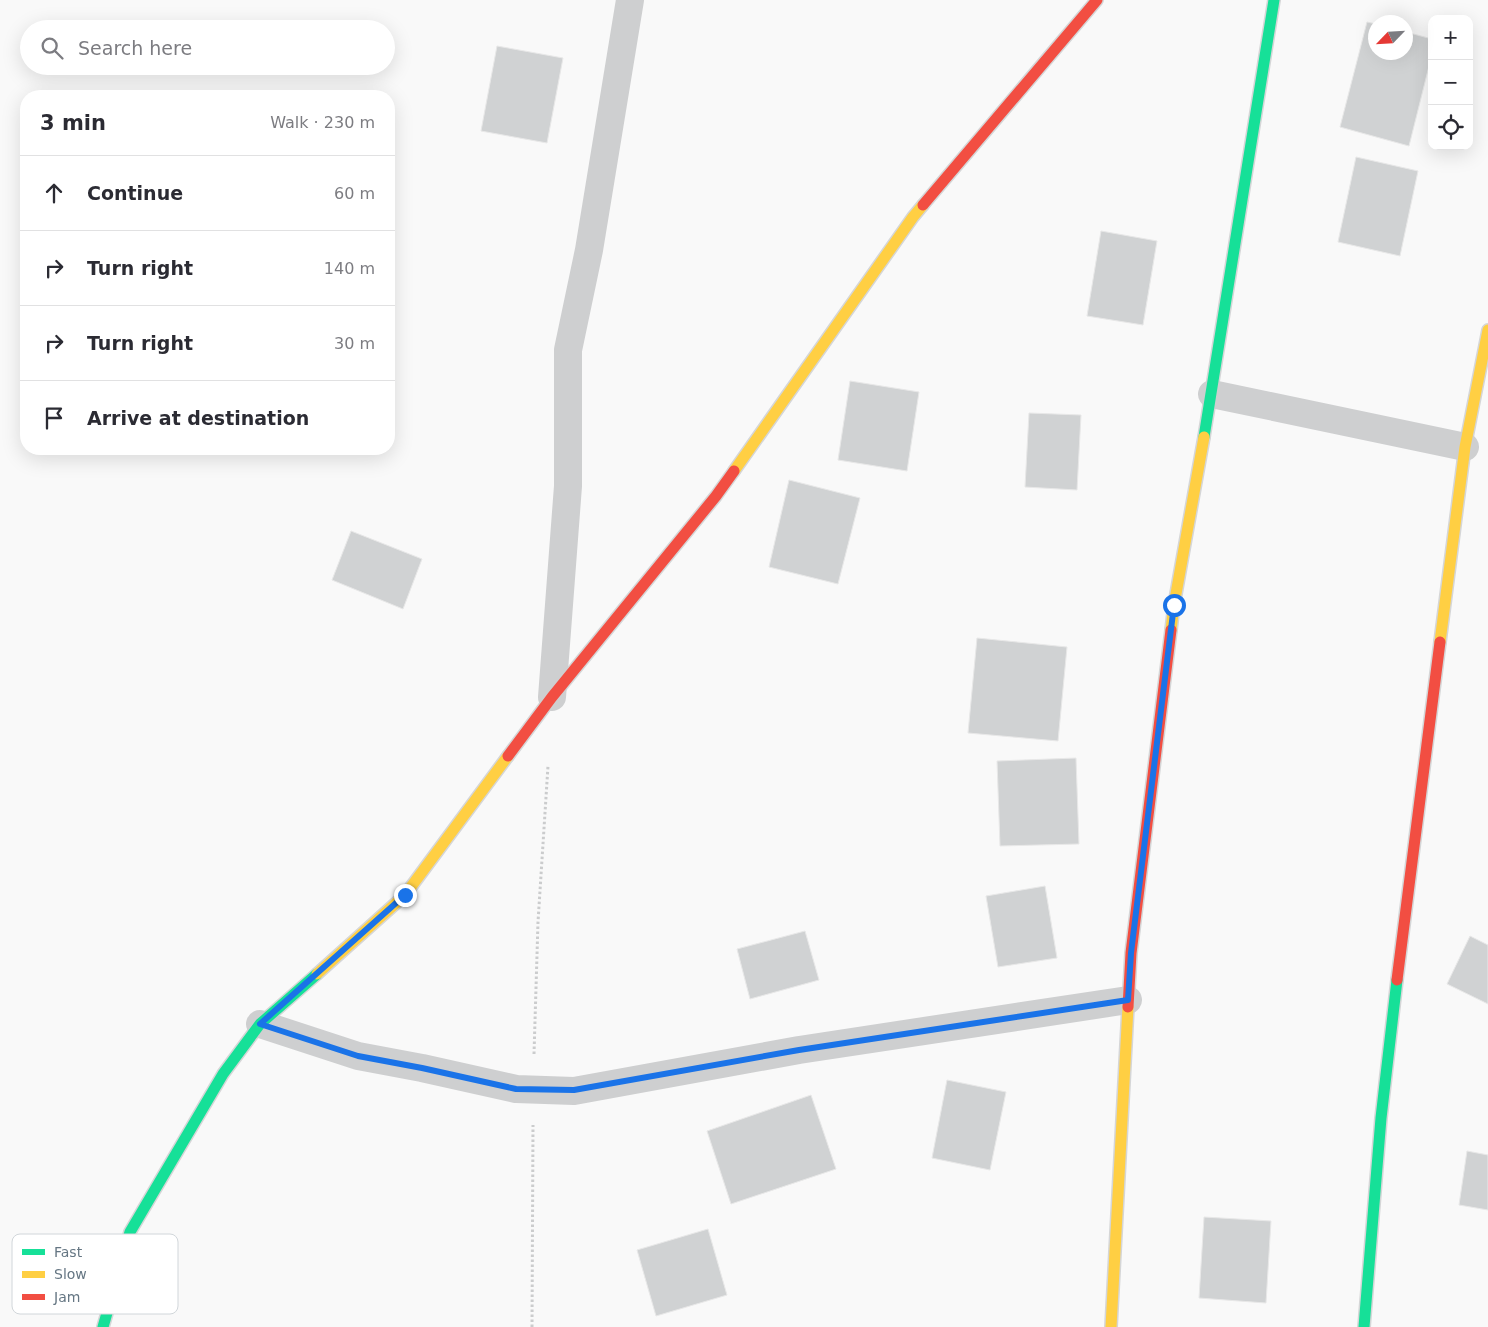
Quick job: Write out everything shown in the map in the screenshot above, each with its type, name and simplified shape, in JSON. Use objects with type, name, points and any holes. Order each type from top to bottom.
[{"type":"street","points":[[552,697],[568,486],[568,350],[590,250],[630,0]]},
{"type":"street","points":[[129,1234],[223,1074],[260,1024],[405,895],[552,697],[716,496],[914,217],[1097,0]]},
{"type":"street","points":[[1111,1327],[1131,953],[1174,605],[1212,394],[1274,0]]},
{"type":"street","points":[[1364,1327],[1381,1118],[1465,447],[1488,330]]},
{"type":"street","points":[[1212,394],[1465,447]]},
{"type":"street","points":[[260,1024],[358,1056],[516,1089],[574,1090],[799,1050],[1128,1000]]},
{"type":"street","points":[[103,1327],[107,1314]]},
{"type":"path","points":[[534,1060],[538,922],[548,766]]},
{"type":"path","points":[[532,1327],[533,1119]]},
{"type":"building","points":[[1367,22],[1368,60],[1413,60],[1413,34],[1428,38],[1428,70],[1409,146],[1340,127]]},
{"type":"building","points":[[497,46],[563,58],[547,143],[481,131]]},
{"type":"building","points":[[1356,157],[1418,171],[1400,256],[1338,242]]},
{"type":"building","points":[[1101,231],[1157,241],[1143,325],[1087,316]]},
{"type":"building","points":[[850,381],[919,392],[907,471],[838,460]]},
{"type":"building","points":[[1029,413],[1081,415],[1077,490],[1025,487]]},
{"type":"building","points":[[789,480],[860,498],[838,584],[769,567]]},
{"type":"building","points":[[351,531],[422,559],[403,609],[332,580]]},
{"type":"building","points":[[977,638],[1067,647],[1058,741],[968,733]]},
{"type":"building","points":[[1076,758],[1079,844],[1000,846],[997,761]]},
{"type":"building","points":[[1045,886],[1057,958],[998,967],[986,896]]},
{"type":"building","points":[[805,931],[819,980],[750,999],[737,949]]},
{"type":"building","points":[[1470,936],[1488,945],[1488,1004],[1447,984]]},
{"type":"building","points":[[947,1080],[1006,1092],[990,1170],[932,1158]]},
{"type":"building","points":[[811,1095],[836,1169],[731,1204],[707,1131]]},
{"type":"building","points":[[1467,1151],[1488,1155],[1488,1210],[1459,1205]]},
{"type":"building","points":[[1204,1217],[1271,1221],[1266,1303],[1199,1298]]},
{"type":"building","points":[[708,1229],[727,1295],[656,1316],[637,1250]]},
{"type":"traffic: fast","points":[[1204,437],[1274,0]]},
{"type":"traffic: fast","points":[[129,1234],[223,1074],[260,1024],[317,974]]},
{"type":"traffic: fast","points":[[1364,1327],[1381,1118],[1397,980]]},
{"type":"traffic: fast","points":[[103,1327],[107,1314]]},
{"type":"traffic: slow","points":[[734,471],[923,205]]},
{"type":"traffic: slow","points":[[1440,642],[1465,447],[1488,330]]},
{"type":"traffic: slow","points":[[1171,630],[1204,437]]},
{"type":"traffic: slow","points":[[317,974],[405,895],[508,756]]},
{"type":"traffic: slow","points":[[1111,1327],[1128,1007]]},
{"type":"traffic: jam","points":[[923,205],[1097,0]]},
{"type":"traffic: jam","points":[[508,756],[552,697],[716,496],[734,471]]},
{"type":"traffic: jam","points":[[1128,1007],[1131,953],[1171,630]]},
{"type":"traffic: jam","points":[[1397,980],[1440,642]]},
{"type":"route","points":[[405,895],[260,1024],[358,1056],[516,1089],[574,1090],[799,1050],[1128,1000],[1131,953],[1174,605]]}]
